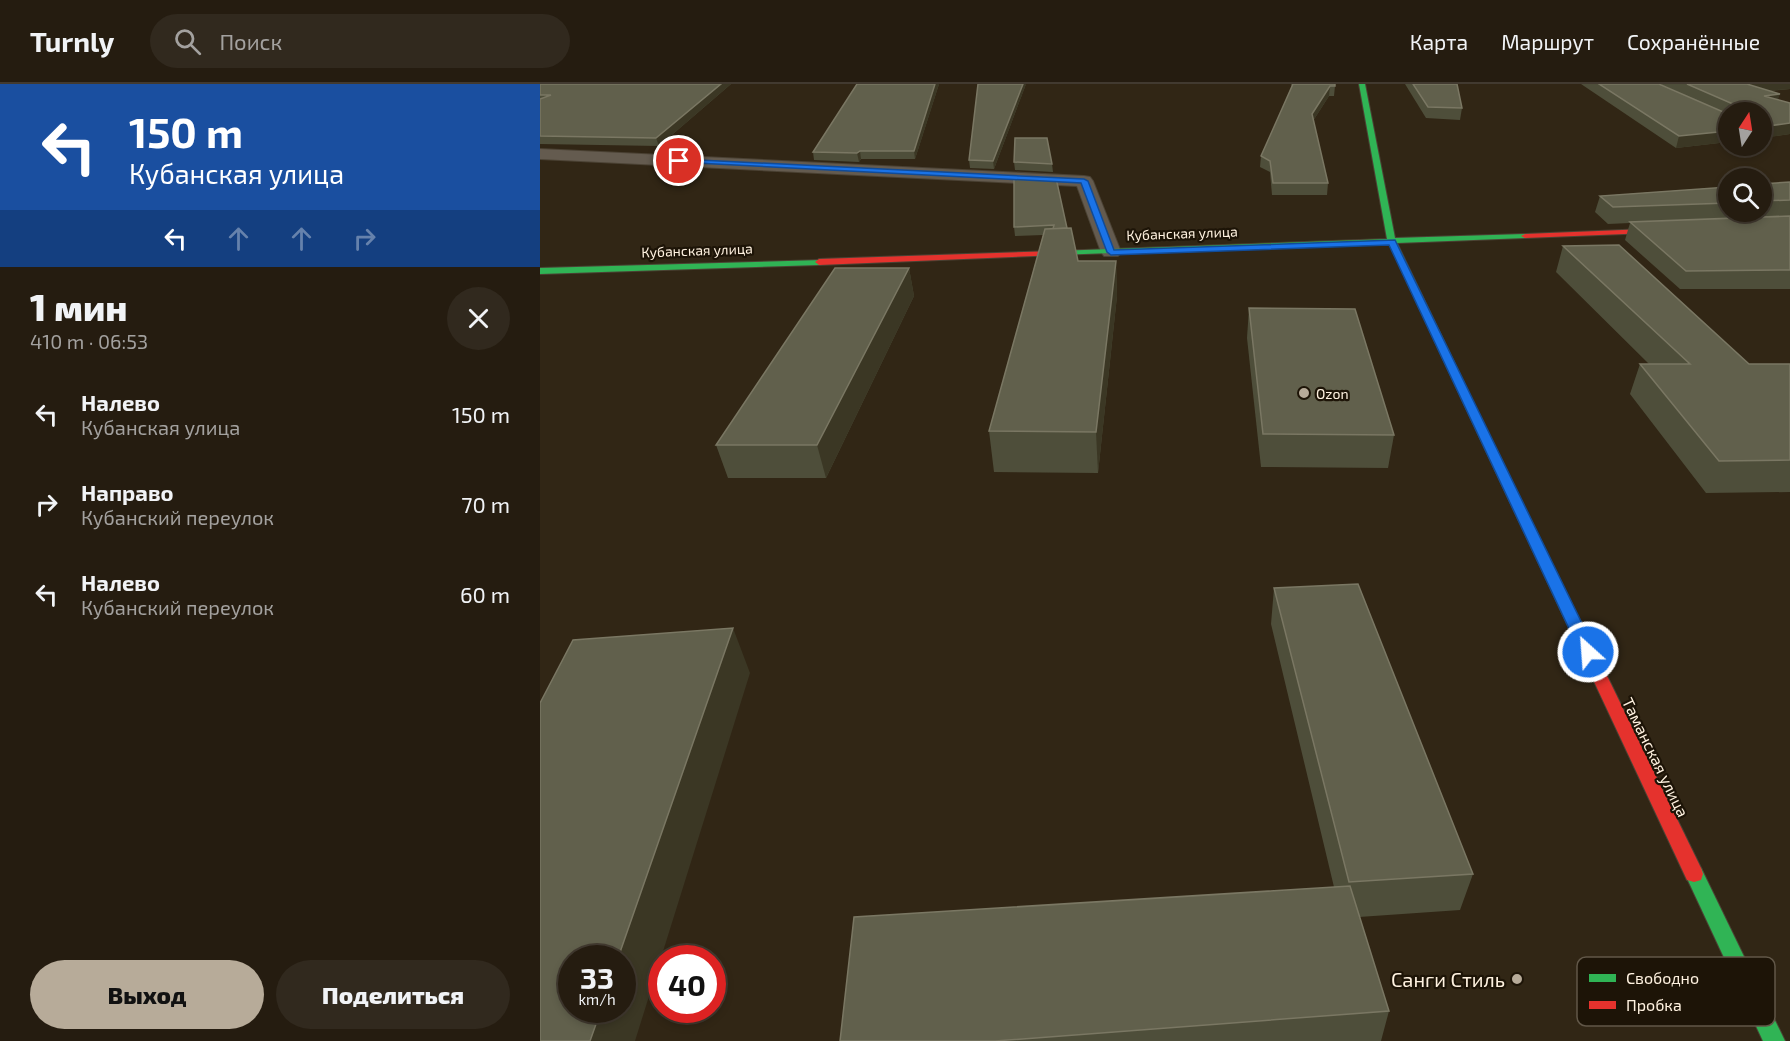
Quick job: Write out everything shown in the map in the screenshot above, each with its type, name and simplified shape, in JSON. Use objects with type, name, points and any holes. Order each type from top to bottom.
[{"type":"street","name":"Таманская улица","points":[[1362,84],[1392,242],[1734,957]]},
{"type":"street","points":[[540,154],[1084,181],[1111,252]]},
{"type":"street","name":"Кубанская улица","points":[[540,271],[1392,242],[1685,229]]},
{"type":"street","name":"Таманская улица","points":[[1767,1026],[1774,1041]]},
{"type":"building","points":[[540,84],[721,84],[656,138],[540,136],[540,99],[551,95],[540,95]]},
{"type":"building","points":[[857,84],[935,84],[914,151],[813,152]]},
{"type":"building","points":[[978,84],[1023,84],[993,161],[969,160]]},
{"type":"building","points":[[1293,84],[1335,84],[1335,86],[1330,86],[1312,114],[1328,183],[1273,183],[1270,161],[1261,156]]},
{"type":"building","points":[[1413,84],[1457,84],[1462,108],[1428,107]]},
{"type":"building","points":[[1599,84],[1659,84],[1718,110],[1718,132],[1679,136]]},
{"type":"building","points":[[1687,84],[1747,84],[1780,94],[1764,96],[1790,103],[1790,123],[1772,125],[1772,102],[1728,102]]},
{"type":"building","points":[[1015,138],[1047,138],[1052,164],[1014,162]]},
{"type":"building","points":[[1014,176],[1056,178],[1067,228],[1053,229],[1054,225],[1014,227]]},
{"type":"building","points":[[1790,182],[1790,200],[1772,201],[1772,183]]},
{"type":"building","points":[[1718,188],[1718,203],[1613,207],[1600,196]]},
{"type":"building","points":[[1790,216],[1790,270],[1686,271],[1630,222],[1718,219],[1718,222],[1772,222],[1772,217]]},
{"type":"building","points":[[1071,228],[1078,261],[1116,261],[1096,432],[989,431],[1045,229]]},
{"type":"building","points":[[1619,245],[1749,364],[1790,364],[1790,460],[1719,461],[1640,364],[1690,364],[1563,246]]},
{"type":"building","points":[[835,268],[909,268],[817,445],[716,445]]},
{"type":"building","points":[[1249,308],[1355,309],[1394,435],[1263,434]]},
{"type":"building","points":[[1358,584],[1473,874],[1349,882],[1274,588]]},
{"type":"building","points":[[733,628],[623,945],[558,945],[558,1023],[596,1023],[590,1041],[540,1041],[540,703],[573,640]]},
{"type":"building","points":[[1350,886],[1389,1011],[995,1041],[840,1041],[854,917]]},
{"type":"traffic: fast","points":[[1362,84],[1392,242],[1470,406]]},
{"type":"traffic: fast","points":[[1056,253],[1525,236]]},
{"type":"traffic: fast","points":[[540,271],[819,262]]},
{"type":"traffic: fast","points":[[1694,874],[1734,957]]},
{"type":"traffic: fast","points":[[1767,1026],[1774,1041]]},
{"type":"traffic: jam","points":[[1525,236],[1671,230]]},
{"type":"traffic: jam","points":[[819,262],[1056,253]]},
{"type":"traffic: jam","points":[[1470,406],[1694,874]]},
{"type":"place","name":"Ozon","points":[[1304,393]]},
{"type":"place","name":"Санги Стиль","points":[[1517,979]]},
{"type":"route","points":[[679,161],[1084,181],[1111,252],[1392,242],[1588,652]]}]
